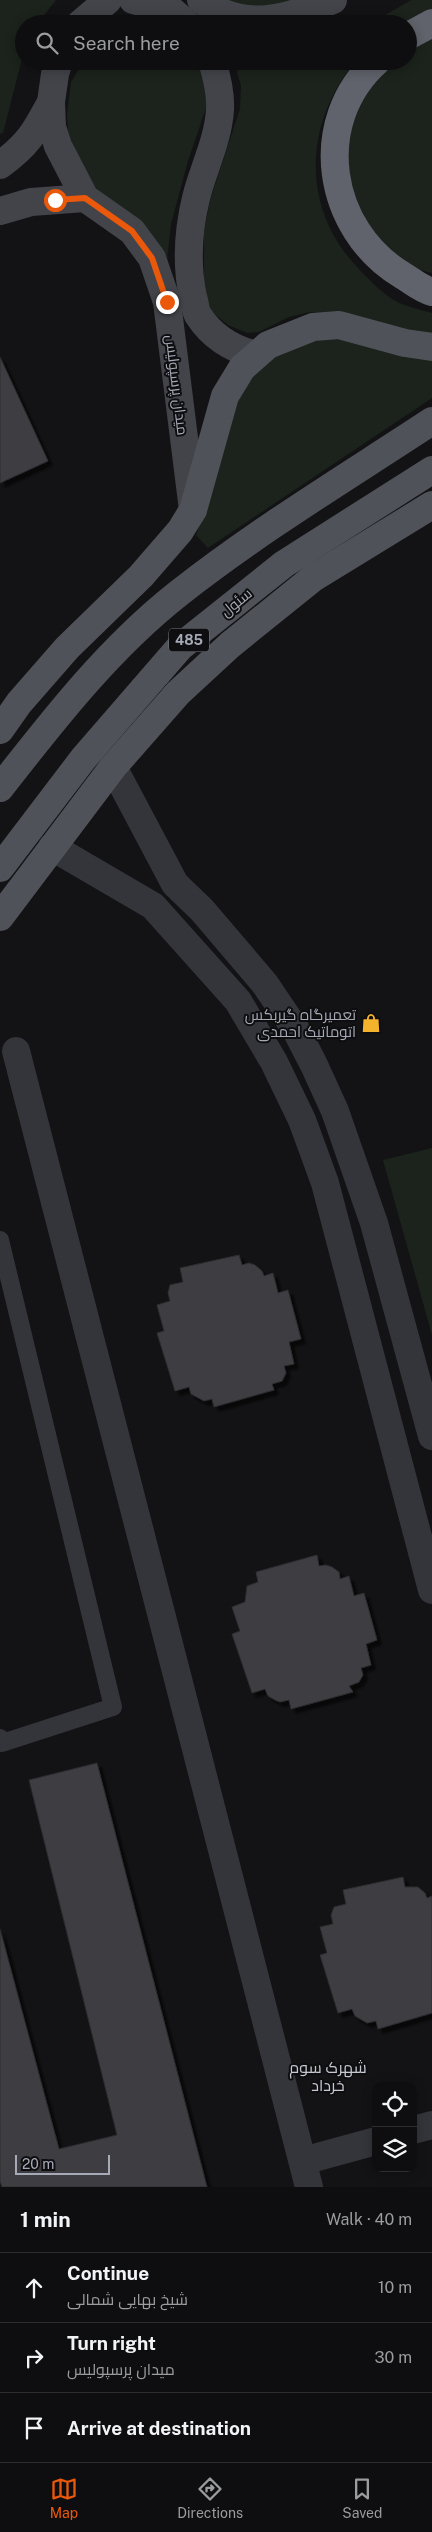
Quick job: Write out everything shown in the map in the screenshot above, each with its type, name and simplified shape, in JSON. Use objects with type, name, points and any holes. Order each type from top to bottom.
[{"type":"highway","points":[[417,31],[432,23]]},
{"type":"highway","points":[[370,70],[352,93],[338,125],[334,157],[340,200],[353,227],[367,247],[386,266],[432,292]]},
{"type":"main road","points":[[90,15],[108,0]]},
{"type":"main road","points":[[133,0],[171,10],[177,15]]},
{"type":"main road","points":[[201,0],[231,15]]},
{"type":"main road","points":[[290,15],[303,12],[333,0]]},
{"type":"main road","name":"میدان پرسپولیس","points":[[56,70],[51,102],[52,126],[58,146],[85,198],[132,231],[152,258],[167,302],[193,510]]},
{"type":"main road","points":[[215,70],[219,86],[220,110],[215,137],[190,223],[188,255],[191,286],[197,314],[211,331],[228,346],[256,355]]},
{"type":"main road","points":[[0,165],[18,152],[34,136],[51,102]]},
{"type":"main road","points":[[0,212],[31,202],[85,198]]},
{"type":"main road","points":[[0,730],[19,703],[67,648],[166,550],[180,531],[193,510],[225,396],[242,368],[256,355],[268,345],[313,326],[340,325],[405,343],[432,347]]},
{"type":"main road","name":"485","points":[[0,788],[46,729],[101,665],[178,594],[262,532],[432,421]]},
{"type":"main road","name":"سئول","points":[[0,868],[83,759],[180,647],[284,564],[432,470]]},
{"type":"main road","points":[[0,917],[113,767],[178,693],[230,645],[313,578],[432,505]]},
{"type":"street","points":[[113,767],[175,884],[202,910],[265,984],[296,1030],[314,1065],[335,1111],[357,1171],[428,1407],[432,1436]]},
{"type":"street","points":[[52,847],[153,906],[238,1001],[274,1062],[302,1120],[325,1183],[430,1577]]},
{"type":"street","points":[[16,1050],[306,2174],[372,2143]]},
{"type":"street","points":[[417,2129],[432,2125]]},
{"type":"lane","points":[[0,1240],[113,1707],[2,1743],[0,1738]]},
{"type":"shaded area","points":[[0,0],[56,0],[44,15],[15,15],[15,70],[19,70],[3,133],[0,134]]},
{"type":"shaded area","points":[[216,0],[309,0],[267,14]]},
{"type":"shaded area","points":[[411,0],[432,0],[432,9],[417,17],[417,15],[385,15]]},
{"type":"shaded area","points":[[432,37],[432,273],[419,269],[395,256],[375,236],[366,225],[353,202],[347,178],[347,141],[354,112],[365,94],[386,70],[417,70],[417,46]]},
{"type":"shaded area","points":[[78,70],[199,70],[204,80],[207,105],[188,161],[171,224],[167,261],[149,232],[84,179],[69,145],[67,115],[71,82]]},
{"type":"shaded area","points":[[237,70],[350,70],[326,111],[318,138],[316,166],[318,193],[326,219],[339,244],[362,273],[399,303],[432,313],[432,339],[334,314],[310,312],[289,317],[259,332],[247,333],[228,325],[210,310],[204,291],[204,232],[210,200],[240,109],[241,86]]},
{"type":"shaded area","points":[[306,336],[339,337],[432,357],[432,398],[208,548],[196,535],[209,499],[242,383],[273,352]]},
{"type":"shaded area","points":[[432,1148],[432,1335],[383,1160]]},
{"type":"building","points":[[0,357],[48,461],[0,483]]},
{"type":"building","points":[[239,1255],[242,1265],[249,1263],[255,1265],[262,1271],[264,1276],[273,1273],[278,1293],[288,1290],[301,1339],[289,1342],[294,1364],[284,1366],[286,1373],[282,1381],[272,1384],[274,1390],[214,1407],[212,1399],[204,1401],[191,1394],[189,1387],[175,1391],[157,1333],[164,1331],[157,1305],[170,1301],[168,1293],[170,1285],[183,1282],[180,1268]]},
{"type":"building","points":[[317,1555],[319,1566],[326,1565],[332,1567],[339,1572],[340,1579],[349,1576],[354,1596],[364,1593],[377,1640],[366,1644],[371,1665],[361,1668],[363,1675],[359,1682],[349,1686],[353,1692],[291,1709],[289,1700],[280,1702],[275,1700],[268,1696],[265,1689],[252,1693],[232,1634],[240,1631],[232,1607],[245,1602],[247,1586],[258,1582],[256,1572]]},
{"type":"building","points":[[97,1763],[207,2187],[2,2187],[0,2181],[0,1929],[59,2149],[117,2135],[29,1780]]},
{"type":"building","points":[[403,1877],[405,1887],[418,1887],[425,1893],[427,1898],[432,1896],[432,2013],[378,2029],[376,2021],[367,2023],[355,2016],[352,2009],[338,2013],[320,1955],[327,1953],[320,1927],[333,1924],[331,1915],[334,1907],[346,1904],[343,1890]]},
{"type":"place","name":"تعمیرگاه گیربکس اتوماتیک احمدی","points":[[371,1023]]},
{"type":"district","name":"شهرک سوم خرداد","points":[[328,2076]]},
{"type":"route","points":[[55,200],[85,198],[132,231],[152,258],[167,302]]}]
